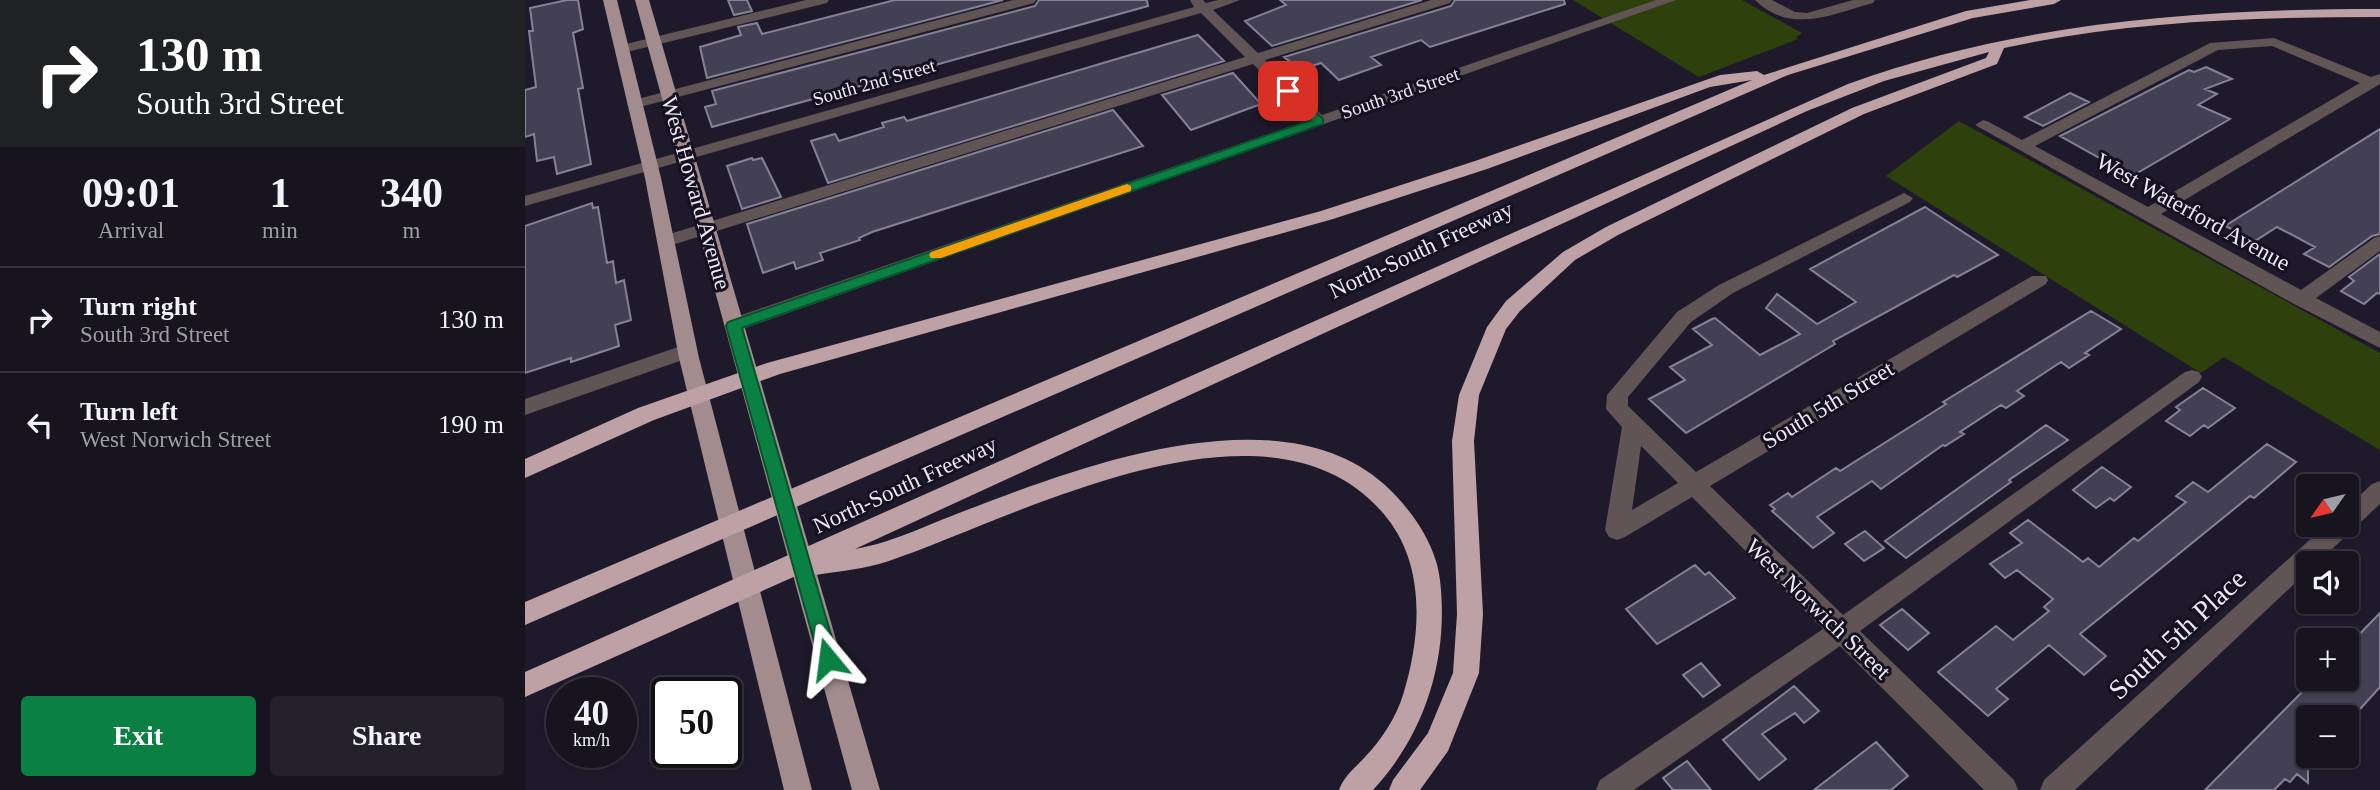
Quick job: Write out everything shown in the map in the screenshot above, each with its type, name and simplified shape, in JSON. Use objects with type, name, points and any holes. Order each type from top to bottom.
[{"type":"highway","name":"North-South Freeway","points":[[525,614],[1783,72],[1971,14],[2053,0]]},
{"type":"highway","name":"North-South Freeway","points":[[525,685],[789,569],[1451,266],[1842,92],[1912,67],[1960,54],[2064,33],[2177,19],[2279,13],[2380,13]]},
{"type":"highway","points":[[1403,790],[1439,742],[1465,673],[1470,614],[1463,441],[1469,395],[1486,349],[1497,327],[1513,306],[1569,256],[1612,231],[1868,107],[1992,61],[1998,47]]},
{"type":"highway","points":[[525,470],[646,414],[774,368],[1327,215],[1482,166],[1725,78],[1783,72]]},
{"type":"highway","points":[[789,569],[877,555],[1073,479],[1125,463],[1184,452],[1227,449],[1267,449],[1320,458],[1375,488],[1399,514],[1417,544],[1427,579],[1429,628],[1416,702],[1396,742],[1353,790]]},
{"type":"main road","name":"West Howard Avenue","points":[[642,0],[866,790]]},
{"type":"main road","name":"West Howard Avenue","points":[[614,1],[687,351],[798,790]]},
{"type":"street","points":[[623,49],[822,0]]},
{"type":"street","points":[[635,104],[1029,0]]},
{"type":"street","name":"South 2nd Street","points":[[525,201],[685,158],[1199,4],[1233,0]]},
{"type":"street","points":[[666,241],[1445,0]]},
{"type":"street","name":"South 3rd Street","points":[[734,326],[1669,0]]},
{"type":"street","points":[[1762,0],[1793,16],[1807,17],[1868,0]]},
{"type":"street","points":[[1199,4],[1319,121]]},
{"type":"street","points":[[2023,146],[2214,46],[2274,42],[2376,80]]},
{"type":"street","points":[[2147,215],[2376,80]]},
{"type":"street","name":"West Waterford Avenue","points":[[1983,125],[2380,341]]},
{"type":"street","name":"West Norwich Street","points":[[1904,198],[1726,289],[1684,317],[1617,395],[1617,409],[1633,428],[2004,790]]},
{"type":"street","points":[[2301,299],[2380,242]]},
{"type":"street","name":"South 5th Street","points":[[1633,428],[1617,530],[2039,280]]},
{"type":"street","points":[[525,407],[687,351]]},
{"type":"street","points":[[1610,790],[1841,630],[2192,377]]},
{"type":"street","points":[[2359,510],[2380,490]]},
{"type":"street","name":"South 5th Place","points":[[2054,790],[2329,537]]},
{"type":"green space","points":[[1573,0],[1742,0],[1802,33],[1796,37],[1798,39],[1699,77]]},
{"type":"green space","points":[[1959,121],[2380,353],[2380,450],[2224,357],[2201,373],[1886,176]]},
{"type":"building","points":[[578,0],[583,29],[573,33],[583,88],[578,89],[591,164],[557,174],[554,157],[537,161],[534,134],[525,137],[525,90],[536,87],[529,31],[533,31],[530,8]]},
{"type":"building","points":[[728,0],[747,0],[752,11],[734,15]]},
{"type":"building","points":[[895,0],[1003,0],[707,78],[700,47],[741,35],[738,27],[757,23],[762,34]]},
{"type":"building","points":[[1039,0],[1147,0],[1148,6],[712,127],[705,107],[716,104],[712,91],[1035,6]]},
{"type":"building","points":[[1280,0],[1422,0],[1272,46],[1245,21],[1286,5]]},
{"type":"building","points":[[1455,0],[1564,0],[1565,4],[1430,47],[1421,40],[1371,57],[1381,65],[1339,80],[1321,63],[1309,67],[1303,62],[1295,65],[1284,57],[1451,6]]},
{"type":"building","points":[[1198,35],[1224,61],[828,183],[811,141],[835,134],[839,141],[884,127],[882,123],[904,117],[907,121]]},
{"type":"building","points":[[2206,67],[2232,79],[2205,89],[2217,94],[2198,105],[2230,119],[2132,176],[2060,136],[2189,70],[2194,72]]},
{"type":"building","points":[[1233,73],[1261,104],[1191,130],[1162,95]]},
{"type":"building","points":[[2070,93],[2089,102],[2043,126],[2025,117]]},
{"type":"building","points":[[1113,110],[1143,146],[872,232],[859,238],[860,240],[820,253],[823,260],[796,269],[794,262],[763,273],[747,224]]},
{"type":"building","points":[[2380,129],[2380,234],[2372,236],[2329,267],[2304,254],[2315,247],[2277,227],[2255,241],[2225,226]]},
{"type":"building","points":[[752,158],[762,158],[781,197],[742,209],[727,166]]},
{"type":"building","points":[[592,203],[593,208],[598,207],[607,263],[613,261],[616,283],[624,280],[631,320],[615,325],[619,346],[571,362],[571,358],[525,373],[525,226]]},
{"type":"building","points":[[1925,207],[1998,255],[1957,277],[1954,275],[1833,341],[1835,344],[1686,433],[1649,399],[1685,380],[1670,367],[1712,345],[1693,329],[1712,319],[1715,318],[1760,355],[1800,334],[1766,308],[1777,294],[1817,324],[1856,302],[1810,269]]},
{"type":"building","points":[[2380,254],[2380,294],[2377,293],[2364,304],[2341,291],[2354,281],[2349,277]]},
{"type":"building","points":[[2091,311],[2121,329],[2085,353],[2089,355],[2069,368],[2061,362],[2017,391],[2024,396],[2006,408],[2001,405],[1960,432],[1964,434],[1943,445],[1881,489],[1872,481],[1817,517],[1834,533],[1813,548],[1772,511],[1775,509],[1770,505],[1788,493],[1792,497],[1836,468],[1840,471],[1946,404],[1943,402]]},
{"type":"building","points":[[2203,388],[2235,408],[2208,428],[2204,425],[2190,436],[2166,421],[2180,410],[2176,407]]},
{"type":"building","points":[[2046,425],[2068,440],[2009,480],[2011,482],[1906,558],[1885,541]]},
{"type":"building","points":[[2267,444],[2296,462],[2080,634],[2106,656],[2084,675],[2049,645],[1996,689],[2008,699],[1988,716],[1938,672],[1996,626],[2013,640],[2049,611],[2044,607],[2053,599],[2017,570],[2005,578],[1990,564],[2022,543],[2010,533],[2028,520],[2083,562],[2088,558],[2099,567],[2134,538],[2138,541],[2186,502],[2176,496],[2193,482],[2208,492]]},
{"type":"building","points":[[2102,467],[2131,487],[2114,501],[2110,498],[2096,508],[2073,490]]},
{"type":"building","points":[[1865,531],[1884,548],[1864,561],[1845,544]]},
{"type":"building","points":[[1695,565],[1705,575],[1709,572],[1735,598],[1657,644],[1626,609]]},
{"type":"building","points":[[1902,609],[1929,633],[1908,650],[1880,625]]},
{"type":"building","points":[[2380,613],[2380,687],[2359,710],[2359,705],[2296,705],[2296,768],[2308,768],[2308,783],[2297,774],[2290,782],[2285,779],[2274,790],[2205,790],[2303,691],[2359,691],[2359,635]]},
{"type":"building","points":[[1701,663],[1720,685],[1703,697],[1683,675]]},
{"type":"building","points":[[1794,686],[1819,711],[1804,723],[1795,713],[1762,734],[1786,759],[1759,780],[1723,740]]},
{"type":"building","points":[[1876,742],[1908,776],[1891,790],[1814,790]]},
{"type":"building","points":[[1687,761],[1711,790],[1673,790],[1663,778]]},
{"type":"slow traffic","points":[[936,255],[1127,188]]},
{"type":"route","points":[[828,659],[734,326],[1319,121],[1288,91]]}]
